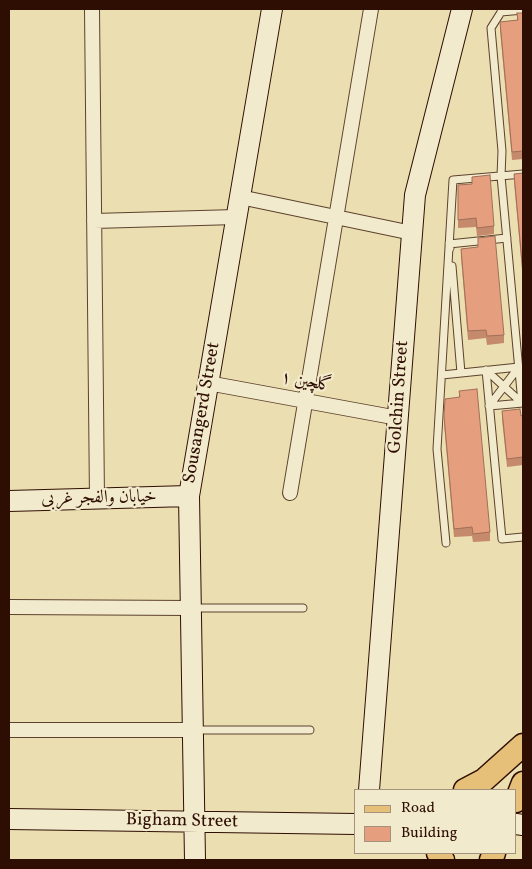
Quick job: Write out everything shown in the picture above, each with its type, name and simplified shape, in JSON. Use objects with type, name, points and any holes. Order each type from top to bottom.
[{"type":"main road","points":[[467,789],[484,780],[523,745]]},
{"type":"main road","points":[[517,798],[523,783]]},
{"type":"street","points":[[92,9],[97,499]]},
{"type":"street","name":"Sousangerd Street","points":[[195,860],[189,496],[272,9]]},
{"type":"street","points":[[290,493],[371,9]]},
{"type":"street","name":"Golchin Street","points":[[369,789],[415,195],[462,9]]},
{"type":"street","points":[[240,197],[412,234]]},
{"type":"street","points":[[94,221],[236,217]]},
{"type":"street","name":"گلچین ۱","points":[[208,383],[398,418]]},
{"type":"street","name":"خیابان والفجر غربی","points":[[9,501],[189,496]]},
{"type":"street","points":[[9,607],[191,608]]},
{"type":"street","points":[[9,730],[193,730]]},
{"type":"street","name":"Bigham Street","points":[[9,819],[354,824]]},
{"type":"lane","points":[[523,10],[502,10],[491,28],[502,151],[501,176],[523,403]]},
{"type":"lane","points":[[446,543],[437,449],[453,180],[523,174]]},
{"type":"lane","points":[[450,244],[507,238]]},
{"type":"lane","points":[[450,244],[461,373]]},
{"type":"lane","points":[[442,375],[519,367]]},
{"type":"lane","points":[[490,406],[519,367]]},
{"type":"lane","points":[[486,370],[523,403]]},
{"type":"lane","points":[[486,370],[502,538],[523,537]]},
{"type":"lane","points":[[490,406],[523,403]]},
{"type":"lane","points":[[191,608],[303,608]]},
{"type":"lane","points":[[193,730],[310,730]]},
{"type":"building","points":[[517,13],[523,13],[523,151],[512,152],[500,22],[518,20]]},
{"type":"building","points":[[523,173],[523,273],[514,174]]},
{"type":"building","points":[[490,175],[494,226],[477,228],[476,218],[458,220],[458,185],[472,184],[472,177]]},
{"type":"building","points":[[495,236],[504,335],[487,336],[486,330],[468,331],[461,249],[478,247],[478,238]]},
{"type":"building","points":[[477,389],[490,532],[473,534],[472,527],[454,529],[444,416],[445,399],[460,397],[459,391]]},
{"type":"building","points":[[520,409],[521,416],[523,415],[523,457],[507,459],[502,411]]}]
